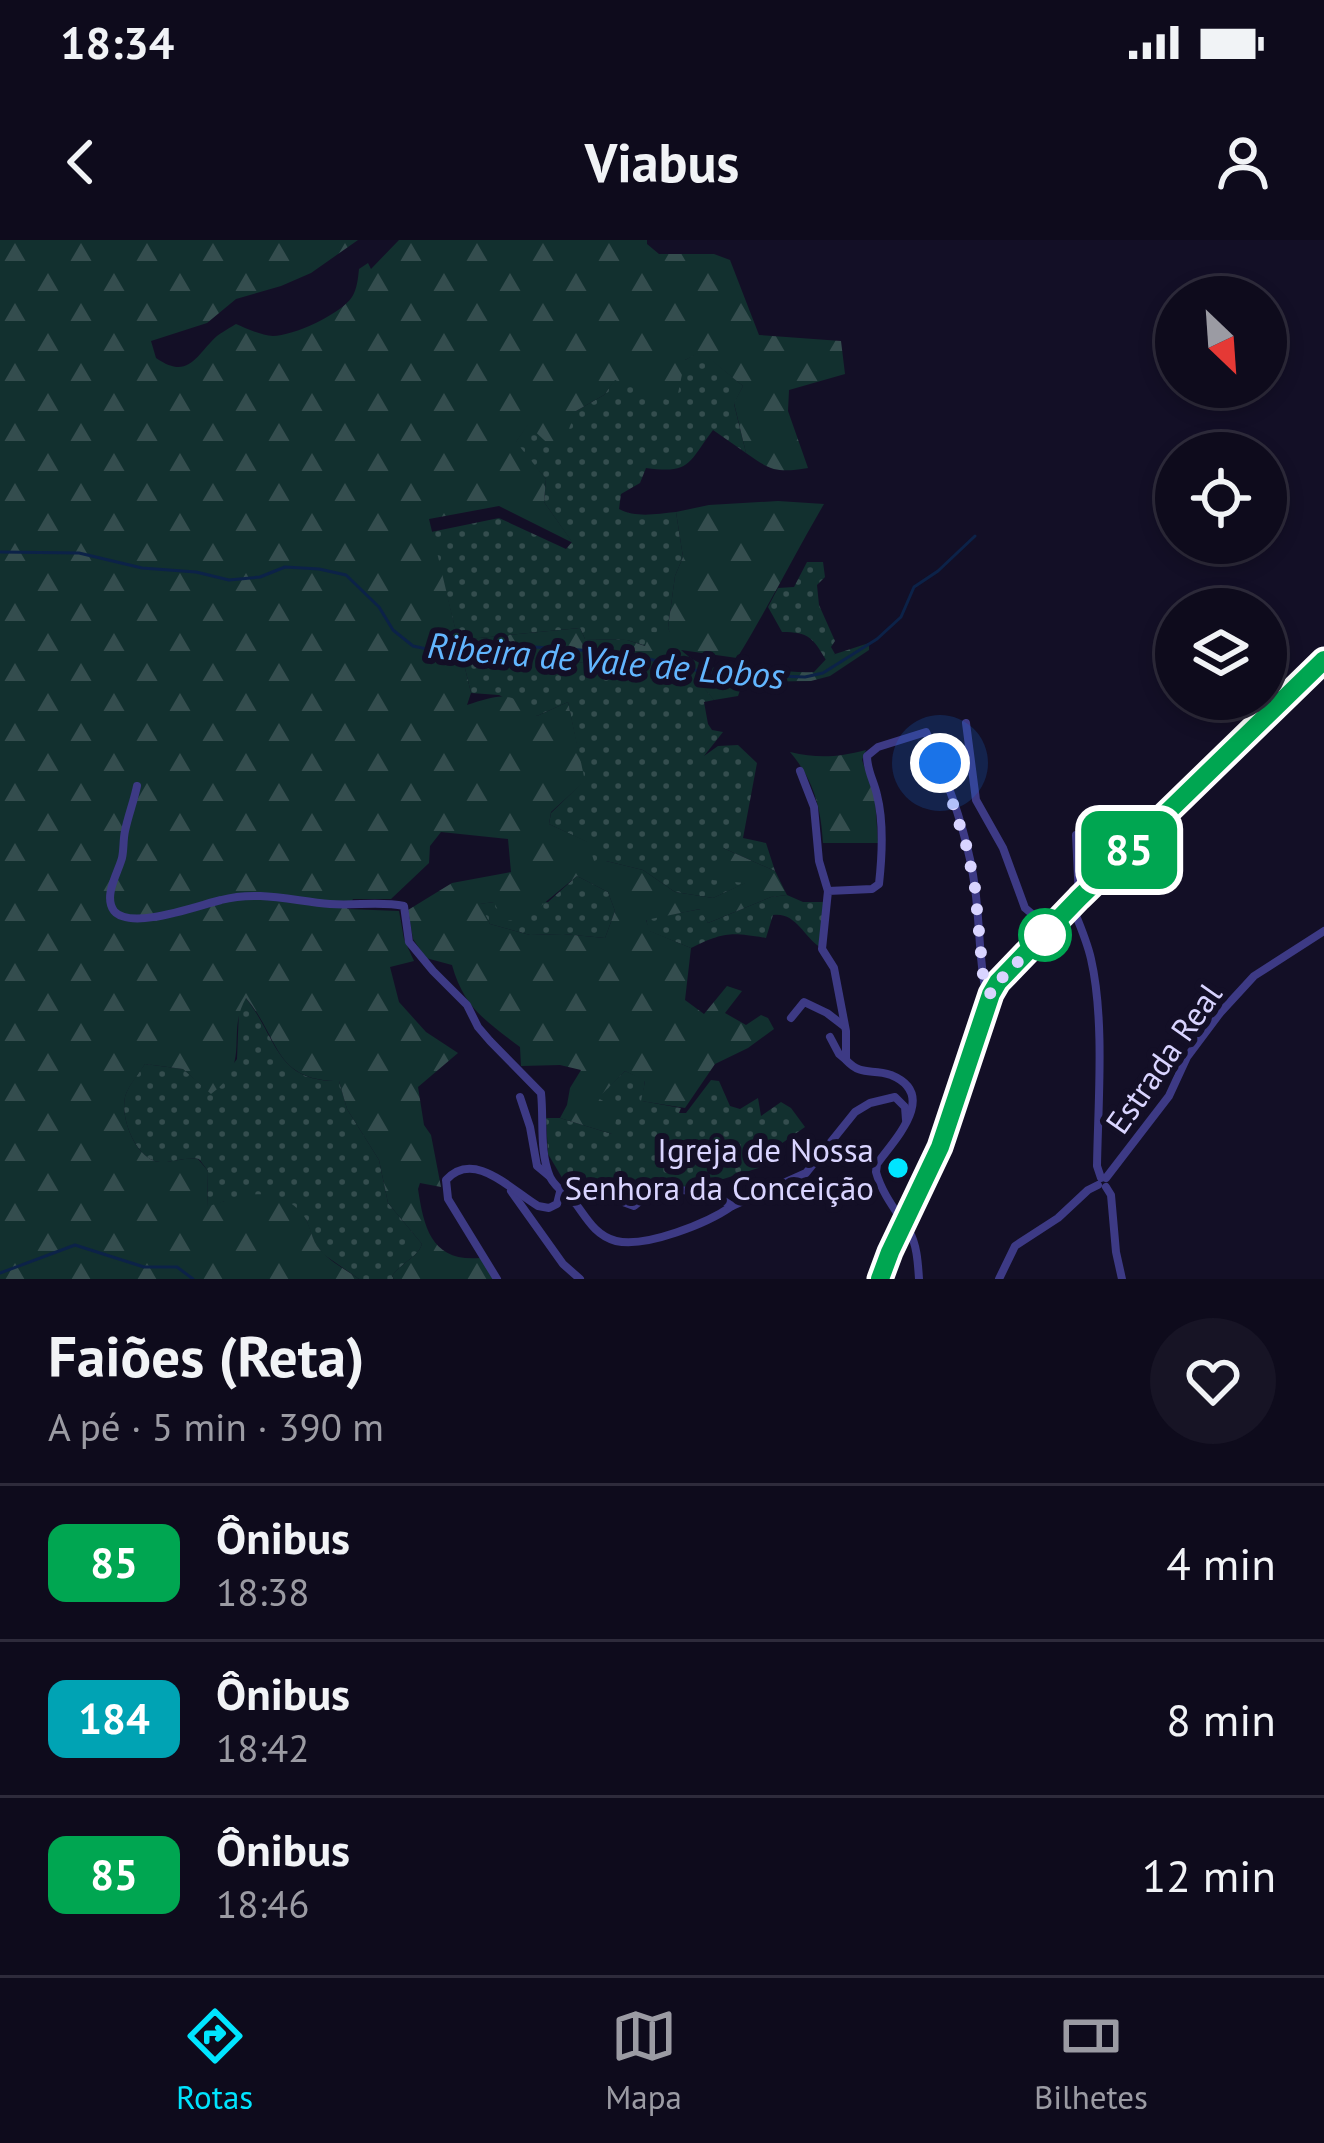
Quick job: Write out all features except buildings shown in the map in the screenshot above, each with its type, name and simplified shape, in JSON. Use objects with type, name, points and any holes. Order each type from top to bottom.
[{"type":"main road","points":[[880,1279],[940,1147],[998,982],[1324,660]]},
{"type":"street","points":[[966,722],[976,800],[1003,848],[1025,908],[1050,929]]},
{"type":"street","points":[[828,891],[872,889],[878,884],[882,860],[878,796],[866,756],[878,747],[926,732],[967,848],[983,975],[991,994]]},
{"type":"street","points":[[800,771],[814,807],[819,861],[828,891],[823,949],[834,968],[846,1060]]},
{"type":"street","points":[[137,786],[112,884],[110,905],[115,912],[123,917],[167,917],[226,898],[264,895],[335,905],[404,906],[409,942],[467,1005],[490,1041],[542,1093],[543,1145],[550,1177]]},
{"type":"street","points":[[1076,835],[1076,902],[1096,992],[1096,1166],[1111,1195],[1122,1279]]},
{"type":"street","name":"Estrada Real","points":[[999,1279],[1015,1246],[1103,1182],[1169,1096],[1187,1057],[1254,976],[1324,931]]},
{"type":"street","points":[[791,1018],[804,1002],[845,1027]]},
{"type":"street","points":[[830,1037],[839,1054],[859,1071],[895,1076],[914,1109],[877,1165],[876,1178],[911,1237],[919,1279]]},
{"type":"street","points":[[520,1097],[536,1166],[574,1201],[585,1220],[616,1241],[650,1239],[713,1219],[806,1173],[855,1112],[870,1103],[895,1097],[905,1107],[906,1125]]},
{"type":"street","points":[[497,1279],[448,1199],[446,1180],[467,1167],[480,1168],[538,1206],[549,1208],[561,1197],[560,1190]]},
{"type":"street","points":[[508,1187],[556,1255],[580,1279]]},
{"type":"street","points":[[560,1190],[587,1189],[634,1206],[652,1194],[670,1191],[718,1196],[732,1206]]},
{"type":"green space","points":[[0,240],[358,240],[311,273],[236,299],[207,323],[151,341],[156,358],[176,367],[191,363],[236,324],[273,336],[327,317],[352,297],[359,269],[368,263],[371,269],[399,240],[647,240],[659,254],[714,254],[730,260],[759,335],[841,341],[845,374],[789,390],[788,411],[808,468],[775,469],[746,453],[734,403],[743,386],[701,352],[685,360],[676,403],[615,380],[604,395],[576,411],[559,454],[528,425],[516,442],[546,479],[544,502],[573,543],[499,506],[429,519],[458,640],[580,628],[585,639],[627,640],[645,646],[651,632],[670,633],[675,576],[683,557],[676,512],[778,501],[824,504],[737,658],[681,650],[714,668],[814,672],[829,656],[869,643],[869,650],[830,676],[811,681],[743,682],[738,696],[714,700],[690,677],[659,666],[644,673],[542,656],[512,665],[464,664],[471,693],[467,705],[488,698],[512,698],[537,716],[568,702],[585,781],[551,812],[549,824],[588,842],[594,861],[643,870],[675,892],[713,898],[745,883],[712,880],[723,848],[775,871],[787,895],[708,923],[700,909],[646,920],[650,931],[691,948],[685,1000],[704,1014],[727,986],[742,991],[725,1013],[746,1025],[761,1015],[774,1029],[715,1064],[685,1108],[641,1101],[645,1081],[625,1071],[598,1098],[619,1110],[612,1134],[560,1118],[581,1070],[521,1066],[520,1047],[470,1003],[452,965],[426,958],[413,939],[408,910],[452,883],[511,872],[508,839],[441,832],[430,846],[429,863],[391,899],[353,899],[347,909],[399,911],[414,961],[390,967],[399,1002],[426,1032],[458,1053],[418,1087],[441,1187],[420,1183],[418,1189],[433,1240],[451,1255],[480,1258],[494,1279],[394,1279],[422,1244],[388,1203],[379,1160],[347,1109],[339,1081],[301,1074],[290,1065],[246,998],[235,1059],[224,1082],[211,1094],[183,1069],[145,1064],[125,1097],[132,1136],[143,1154],[159,1162],[198,1159],[208,1171],[207,1207],[258,1194],[294,1205],[320,1250],[359,1279],[0,1279]],"holes":[[[577,876],[608,892],[615,911],[605,938],[530,935],[490,924],[480,904],[494,902],[503,921],[525,919]]]},
{"type":"green space","points":[[701,351],[743,386],[734,404],[746,453],[713,430],[687,464],[646,468],[640,483],[621,494],[619,509],[639,514],[676,512],[683,557],[675,576],[671,634],[646,646],[627,640],[585,639],[580,628],[458,640],[431,532],[499,518],[566,549],[572,542],[544,502],[546,479],[515,443],[528,424],[576,411],[604,395],[615,379],[685,360]]},
{"type":"green space","points":[[807,562],[823,562],[825,577],[817,585],[819,605],[835,641],[831,647],[835,654],[826,660],[809,638],[782,632],[768,607],[778,588],[794,587]]},
{"type":"green space","points":[[542,656],[644,673],[658,666],[702,686],[714,700],[704,702],[708,724],[723,732],[704,756],[718,746],[738,745],[757,763],[743,838],[766,843],[775,871],[723,848],[748,882],[713,898],[675,892],[643,870],[593,861],[587,842],[549,824],[551,813],[584,781],[568,702],[537,716],[499,695],[471,693],[464,664],[512,665]]},
{"type":"green space","points":[[866,750],[862,760],[875,798],[878,843],[823,843],[815,795],[790,752],[828,756]]},
{"type":"green space","points":[[577,876],[608,892],[615,911],[605,938],[530,935],[490,924],[479,904],[548,902]]},
{"type":"green space","points":[[787,895],[803,902],[825,902],[820,947],[781,915],[773,915],[766,938],[727,935],[691,948],[649,931],[646,919],[701,909],[708,923]]},
{"type":"green space","points":[[245,997],[290,1066],[318,1079],[339,1081],[347,1109],[379,1160],[388,1203],[422,1244],[394,1279],[359,1279],[323,1254],[306,1219],[225,1201],[207,1208],[208,1171],[199,1159],[151,1159],[132,1137],[125,1097],[145,1064],[183,1069],[211,1093],[237,1059],[239,1009]]},
{"type":"green space","points":[[625,1071],[645,1080],[642,1101],[681,1108],[679,1113],[686,1113],[711,1080],[719,1081],[730,1106],[740,1109],[758,1098],[761,1116],[781,1102],[805,1127],[768,1153],[765,1166],[720,1180],[714,1190],[656,1188],[630,1200],[592,1187],[567,1186],[548,1154],[546,1118],[612,1134],[597,1098]]},
{"type":"waterway","name":"Ribeira de Vale de Lobos","points":[[0,552],[79,553],[142,568],[229,580],[260,577],[285,567],[319,569],[346,575],[413,646],[436,651],[518,646],[580,650],[632,655],[712,674],[805,677],[823,673],[877,639],[901,617],[914,587],[975,536]]},
{"type":"waterway","points":[[0,1273],[75,1245],[144,1267],[177,1267],[193,1279]]},
{"type":"bus line","name":"85","points":[[880,1279],[940,1147],[998,982],[1324,660]]},
{"type":"place","name":"Igreja de Nossa Senhora da Conceição","points":[[898,1168]]},
{"type":"route","points":[[940,763],[967,848],[983,975],[991,994],[1050,929],[1045,935]]}]
